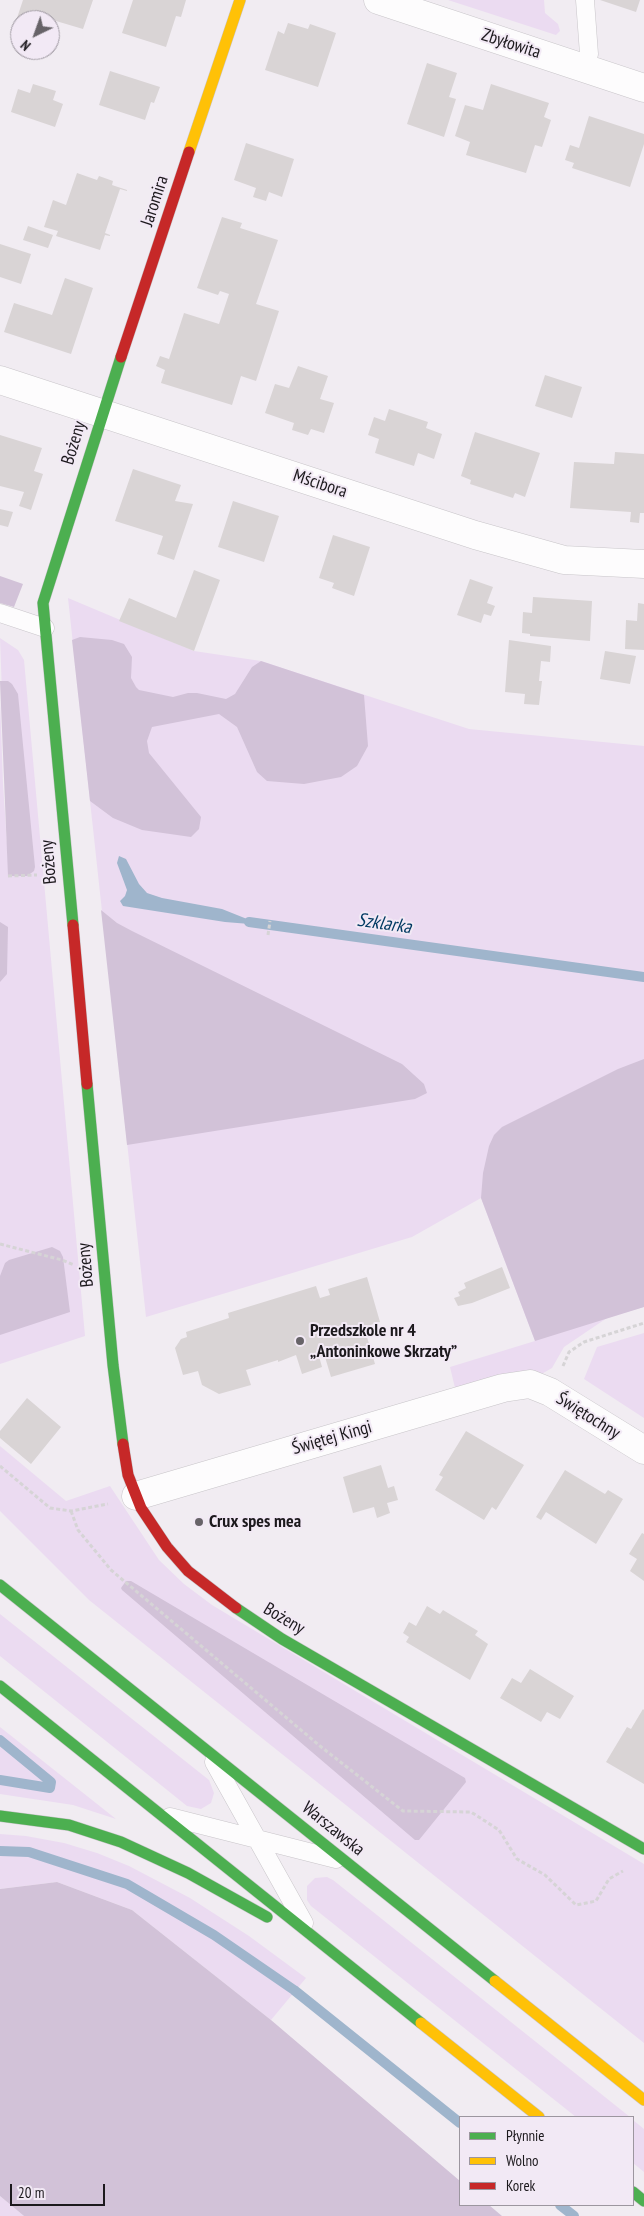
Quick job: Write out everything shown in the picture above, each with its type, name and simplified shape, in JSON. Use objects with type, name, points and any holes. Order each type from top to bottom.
[{"type":"street","name":"Jaromira","points":[[102,414],[240,0]]},
{"type":"street","name":"Zbyłowita","points":[[378,0],[644,88]]},
{"type":"street","name":"Mścibora","points":[[0,380],[475,535],[564,560],[644,564]]},
{"type":"street","name":"Bożeny","points":[[102,414],[43,603],[104,1270],[120,1426],[128,1475],[147,1519],[173,1554],[193,1575],[224,1601],[282,1638],[644,1849]]},
{"type":"street","name":"Świętej Kingi","points":[[136,1496],[503,1388],[530,1384]]},
{"type":"street","name":"Świętochny","points":[[530,1384],[550,1392],[644,1450]]},
{"type":"street","points":[[6,1574],[58,1631]]},
{"type":"street","name":"Warszawska","points":[[0,1585],[644,2100]]},
{"type":"street","points":[[0,1686],[538,2116]]},
{"type":"street","points":[[0,1816],[68,1826],[121,1842],[152,1855],[261,1914],[332,1956],[384,1993]]},
{"type":"street","points":[[634,2193],[644,2201]]},
{"type":"lane","points":[[584,68],[589,54],[585,0]]},
{"type":"lane","points":[[0,613],[45,628]]},
{"type":"lane","points":[[206,1749],[310,1934]]},
{"type":"lane","points":[[161,1814],[346,1862]]},
{"type":"path","points":[[8,876],[41,875]]},
{"type":"path","points":[[268,935],[270,921]]},
{"type":"path","points":[[0,1244],[62,1260],[84,1270],[104,1270]]},
{"type":"path","points":[[562,1369],[569,1352],[584,1342],[644,1323]]},
{"type":"path","points":[[0,1466],[50,1508],[71,1511],[91,1509],[136,1496]]},
{"type":"path","points":[[71,1511],[78,1530],[111,1570],[320,1746],[403,1811],[471,1812],[499,1830],[517,1859],[545,1876],[576,1905],[596,1902],[609,1878],[627,1869],[644,1849]]},
{"type":"shaded area","points":[[448,0],[544,0],[545,13],[558,24],[560,31],[556,35]]},
{"type":"shaded area","points":[[0,576],[23,584],[14,607],[0,603]]},
{"type":"shaded area","points":[[68,598],[194,651],[261,661],[469,729],[644,746],[644,1307],[607,1318],[564,1347],[552,1368],[538,1376],[523,1372],[508,1373],[455,1388],[450,1367],[535,1341],[481,1198],[412,1237],[146,1317]]},
{"type":"shaded area","points":[[80,637],[112,640],[124,644],[132,657],[131,678],[136,687],[139,690],[173,697],[197,693],[226,699],[235,694],[252,667],[261,661],[364,695],[368,746],[357,766],[341,777],[304,784],[267,781],[257,772],[237,727],[219,714],[152,727],[147,741],[149,753],[201,817],[199,829],[191,837],[142,830],[113,818],[90,801],[72,640]]},
{"type":"shaded area","points":[[0,638],[18,650],[24,660],[85,1336],[0,1364],[0,699],[8,859]]},
{"type":"shaded area","points":[[0,681],[8,681],[18,694],[35,867],[34,871],[27,876],[8,876]]},
{"type":"shaded area","points":[[101,910],[117,923],[132,931],[402,1064],[424,1084],[427,1093],[415,1099],[127,1145]]},
{"type":"shaded area","points":[[0,922],[8,927],[7,974],[0,982]]},
{"type":"shaded area","points":[[644,1059],[644,1307],[535,1341],[481,1198],[483,1173],[489,1146],[494,1135],[502,1127],[618,1069]]},
{"type":"shaded area","points":[[52,1247],[60,1251],[63,1257],[70,1312],[0,1335],[0,1276],[5,1263],[9,1260]]},
{"type":"shaded area","points":[[644,1333],[644,1418],[584,1379],[597,1347]]},
{"type":"shaded area","points":[[0,1446],[66,1501],[110,1486],[159,1560],[184,1584],[212,1605],[644,1864],[644,2043],[89,1600],[0,1511]]},
{"type":"shaded area","points":[[126,1581],[131,1581],[465,1778],[466,1782],[419,1840],[415,1840],[122,1590],[121,1588]]},
{"type":"shaded area","points":[[0,1614],[209,1780],[214,1793],[211,1803],[201,1809],[187,1806],[0,1656]]},
{"type":"shaded area","points":[[0,1727],[116,1819],[73,1805],[0,1794]]},
{"type":"shaded area","points":[[0,1834],[26,1836],[64,1843],[97,1853],[129,1866],[190,1898],[249,1936],[306,1978],[271,2020],[132,1910],[57,1882],[0,1889]]},
{"type":"shaded area","points":[[327,1877],[333,1880],[629,2116],[575,2116],[311,1906],[307,1900],[307,1886],[315,1878]]},
{"type":"shaded area","points":[[57,1882],[132,1910],[271,2020],[459,2180],[459,2206],[490,2206],[502,2216],[24,2216],[0,2196],[0,1889]]},
{"type":"shaded area","points":[[634,2121],[644,2129],[644,2172],[634,2164]]},
{"type":"shaded area","points":[[0,2196],[24,2216],[0,2216]]},
{"type":"water","points":[[119,856],[126,859],[139,884],[147,893],[162,898],[222,909],[262,925],[225,922],[123,906],[120,901],[125,896],[127,890],[117,863]]},
{"type":"building","points":[[23,0],[93,0],[83,29],[60,22],[60,10],[20,10]]},
{"type":"building","points":[[133,0],[186,0],[181,17],[176,16],[166,47],[122,33]]},
{"type":"building","points":[[600,0],[640,0],[636,12]]},
{"type":"building","points":[[288,23],[308,29],[310,24],[336,33],[318,87],[265,70],[278,31],[284,34]]},
{"type":"building","points":[[427,63],[457,73],[449,97],[456,99],[444,137],[407,124]]},
{"type":"building","points":[[110,71],[160,87],[154,103],[151,102],[145,120],[99,105]]},
{"type":"building","points":[[33,84],[56,91],[53,100],[63,104],[55,127],[11,112],[18,89],[30,93]]},
{"type":"building","points":[[491,84],[549,103],[544,117],[551,120],[542,147],[535,145],[526,173],[466,155],[470,142],[455,136],[465,105],[483,110]]},
{"type":"building","points":[[589,116],[644,134],[644,144],[630,187],[572,168],[574,163],[565,160],[570,145],[579,148]]},
{"type":"building","points":[[246,143],[294,159],[282,197],[269,192],[266,201],[253,197],[256,188],[234,180]]},
{"type":"building","points":[[77,173],[97,180],[99,176],[113,181],[112,185],[127,190],[120,189],[105,233],[110,236],[105,235],[100,250],[56,236],[58,231],[44,227],[53,200],[66,205]]},
{"type":"building","points":[[222,217],[242,223],[240,228],[278,240],[256,304],[279,311],[256,381],[241,376],[232,405],[161,383],[165,370],[156,366],[160,356],[169,359],[184,313],[219,324],[229,294],[220,291],[218,295],[197,288]]},
{"type":"building","points":[[28,226],[53,235],[48,248],[23,240]]},
{"type":"building","points":[[0,244],[31,254],[21,284],[0,277]]},
{"type":"building","points":[[65,278],[93,288],[71,354],[4,332],[14,303],[52,315]]},
{"type":"building","points":[[298,366],[328,376],[320,399],[334,403],[324,433],[311,429],[308,435],[292,430],[294,423],[265,413],[275,384],[289,388]]},
{"type":"building","points":[[545,375],[582,387],[572,418],[535,406]]},
{"type":"building","points":[[389,409],[428,422],[426,428],[442,434],[434,459],[418,453],[414,466],[375,453],[379,439],[368,435],[374,417],[385,421]]},
{"type":"building","points":[[475,432],[540,453],[525,497],[515,493],[513,498],[470,484],[471,480],[461,476]]},
{"type":"building","points":[[0,435],[42,448],[34,471],[43,474],[31,510],[19,506],[24,492],[0,486]]},
{"type":"building","points":[[615,452],[644,454],[644,513],[640,513],[639,523],[630,522],[631,512],[570,508],[574,462],[614,464]]},
{"type":"building","points":[[133,469],[181,485],[175,501],[193,504],[174,560],[157,554],[163,536],[115,521]]},
{"type":"building","points":[[233,501],[279,516],[264,562],[218,547]]},
{"type":"building","points":[[0,509],[13,512],[8,527],[0,525]]},
{"type":"building","points":[[333,535],[370,547],[354,596],[332,588],[334,583],[319,578]]},
{"type":"building","points":[[194,570],[220,580],[194,651],[119,621],[129,598],[176,618]]},
{"type":"building","points":[[470,579],[493,587],[487,603],[495,606],[491,616],[484,614],[481,623],[457,615]]},
{"type":"building","points":[[533,597],[592,601],[590,641],[530,636],[530,634],[522,633],[523,612],[532,613]]},
{"type":"building","points":[[638,603],[644,604],[644,650],[625,649],[626,620],[637,621]]},
{"type":"building","points":[[509,640],[551,646],[550,662],[541,661],[539,681],[542,681],[539,705],[524,704],[525,694],[505,692]]},
{"type":"building","points":[[605,651],[636,656],[630,684],[600,679]]},
{"type":"building","points":[[502,1267],[510,1288],[472,1303],[458,1306],[454,1298],[460,1296],[458,1292],[466,1288],[464,1283]]},
{"type":"building","points":[[367,1277],[380,1322],[364,1327],[375,1364],[331,1377],[322,1347],[317,1349],[322,1367],[302,1374],[296,1355],[278,1362],[278,1360],[246,1370],[251,1385],[219,1394],[202,1385],[198,1371],[183,1375],[175,1348],[181,1339],[187,1337],[186,1332],[229,1318],[228,1313],[316,1286],[320,1298],[330,1295],[328,1289]]},
{"type":"building","points":[[27,1398],[61,1427],[31,1464],[0,1438],[0,1431]]},
{"type":"building","points":[[466,1431],[524,1465],[496,1510],[492,1507],[484,1520],[435,1490],[443,1477],[439,1475]]},
{"type":"building","points":[[381,1465],[388,1488],[394,1486],[398,1500],[387,1503],[390,1513],[377,1518],[374,1507],[353,1513],[343,1477]]},
{"type":"building","points":[[565,1470],[605,1494],[608,1490],[623,1499],[596,1544],[546,1512],[541,1520],[536,1517]]},
{"type":"building","points":[[642,1533],[644,1534],[644,1581],[630,1571],[637,1559],[629,1554]]},
{"type":"building","points":[[427,1606],[440,1614],[443,1610],[478,1631],[475,1635],[488,1644],[470,1680],[406,1642],[409,1637],[403,1633],[409,1622],[416,1626]]},
{"type":"building","points":[[530,1669],[574,1696],[560,1719],[547,1712],[541,1722],[500,1698],[512,1678],[521,1683]]},
{"type":"building","points":[[643,1709],[644,1784],[606,1762],[627,1727],[631,1729]]},
{"type":"waterway","name":"Szklarka","points":[[249,922],[644,977]]},
{"type":"waterway","points":[[0,1740],[51,1782],[50,1788],[0,1780]]},
{"type":"waterway","points":[[0,1851],[29,1852],[127,1884],[214,1935],[294,1990],[459,2122]]},
{"type":"waterway","points":[[561,2206],[574,2216]]},
{"type":"traffic: fast","points":[[73,925],[43,603],[121,357]]},
{"type":"traffic: fast","points":[[87,1084],[113,1365],[123,1444]]},
{"type":"traffic: fast","points":[[0,1585],[495,1981]]},
{"type":"traffic: fast","points":[[236,1608],[282,1639],[644,1849]]},
{"type":"traffic: fast","points":[[0,1686],[421,2023]]},
{"type":"traffic: fast","points":[[0,1816],[69,1825],[121,1842],[188,1873],[267,1917]]},
{"type":"traffic: fast","points":[[634,2193],[644,2201]]},
{"type":"traffic: slow","points":[[189,152],[240,0]]},
{"type":"traffic: slow","points":[[495,1981],[644,2100]]},
{"type":"traffic: slow","points":[[421,2023],[538,2116]]},
{"type":"traffic: jam","points":[[121,357],[189,152]]},
{"type":"traffic: jam","points":[[73,925],[87,1084]]},
{"type":"traffic: jam","points":[[123,1444],[128,1475],[141,1508],[167,1547],[188,1571],[236,1608]]},
{"type":"place","name":"Przedszkole nr 4 „Antoninkowe Skrzaty”","points":[[300,1341]]},
{"type":"place","name":"Crux spes mea","points":[[199,1522]]}]
